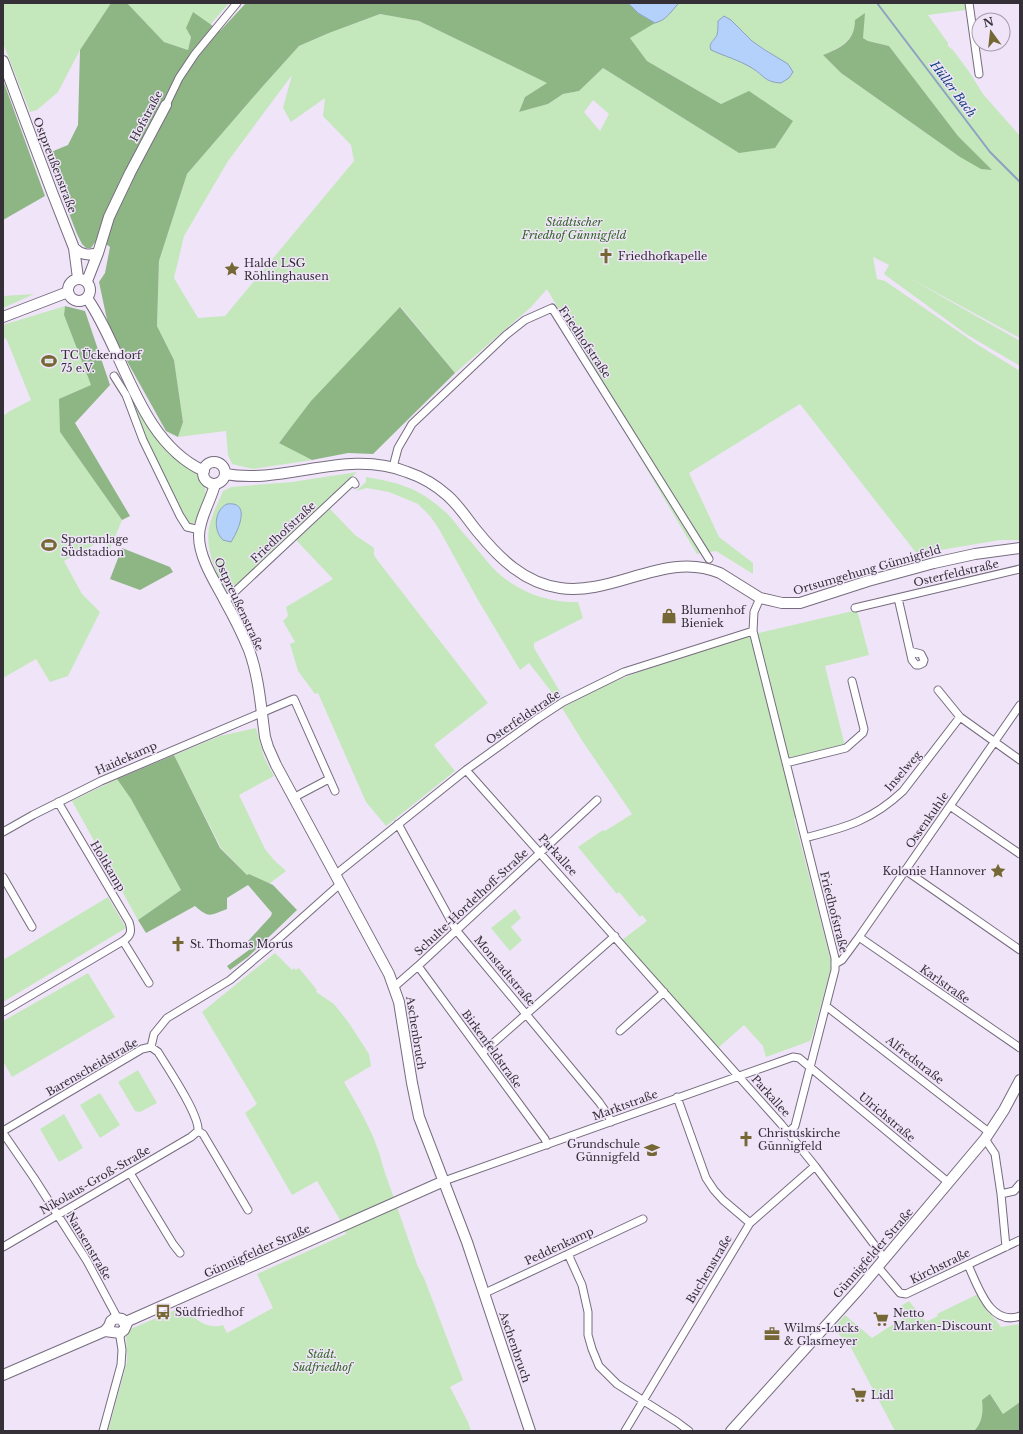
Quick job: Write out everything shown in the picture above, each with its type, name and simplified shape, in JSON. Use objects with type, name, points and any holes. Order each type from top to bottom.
[{"type":"street","name":"Hofstraße","points":[[82,280],[98,253],[108,217],[179,78],[195,54],[237,3]]},
{"type":"street","points":[[969,3],[979,74]]},
{"type":"street","name":"Ostpreußenstraße","points":[[3,61],[74,248],[82,280]]},
{"type":"street","points":[[74,248],[85,255],[98,253]]},
{"type":"street","points":[[75,279],[82,280],[89,284],[90,292],[87,298],[81,301],[74,300],[68,292],[69,284],[75,279]]},
{"type":"street","points":[[3,317],[68,292]]},
{"type":"street","points":[[87,298],[97,314],[142,405],[160,435],[177,453],[197,468],[204,470]]},
{"type":"street","name":"Friedhofstraße","points":[[393,467],[398,448],[412,424],[506,335],[525,320],[552,308],[709,559]]},
{"type":"street","points":[[114,376],[126,395],[145,445],[180,516],[187,527],[200,530]]},
{"type":"street","points":[[210,463],[217,463],[223,467],[225,474],[220,482],[211,484],[204,477],[204,470],[210,463]]},
{"type":"street","name":"Ortsumgehung Günnigfeld","points":[[225,474],[246,476],[355,463],[377,463],[393,467],[422,478],[449,497],[504,561],[529,579],[545,585],[560,588],[576,589],[594,587],[665,569],[692,566],[714,570],[760,598],[782,603],[800,603],[868,581],[934,563],[975,554],[1020,548]]},
{"type":"street","name":"Friedhofstraße","points":[[225,601],[353,481],[355,484]]},
{"type":"street","name":"Ostpreußenstraße","points":[[214,484],[200,530],[200,543],[207,564],[242,634],[252,661],[268,747],[337,880]]},
{"type":"street","name":"Osterfeldstraße","points":[[855,608],[1020,569]]},
{"type":"street","name":"Friedhofstraße","points":[[760,598],[754,612],[753,631],[835,958],[835,970],[811,1068],[795,1126],[788,1133]]},
{"type":"street","points":[[898,598],[910,651]]},
{"type":"street","name":"Osterfeldstraße","points":[[151,1047],[154,1034],[167,1018],[230,980],[276,942],[337,880],[398,824],[466,770],[536,719],[564,702],[624,672],[753,631]]},
{"type":"street","points":[[786,763],[846,748],[863,733],[864,729],[852,681]]},
{"type":"street","points":[[938,690],[960,717],[1020,760]]},
{"type":"street","points":[[262,712],[294,699],[335,791]]},
{"type":"street","name":"Ossenkuhle","points":[[835,964],[842,960],[859,937],[1020,705]]},
{"type":"street","name":"Haidekamp","points":[[3,832],[58,802],[101,781],[262,712]]},
{"type":"street","name":"Inselweg","points":[[805,838],[844,828],[860,821],[892,801],[903,791],[960,717]]},
{"type":"street","name":"Parkallee","points":[[466,770],[615,936],[788,1133],[815,1166],[881,1263]]},
{"type":"street","points":[[294,798],[329,779]]},
{"type":"street","name":"Schulte-Hordelhoff-Straße","points":[[394,987],[597,800]]},
{"type":"street","name":"Holtkamp","points":[[58,802],[129,922],[130,934],[124,941]]},
{"type":"street","points":[[950,806],[1020,854]]},
{"type":"street","name":"Monstadtstraße","points":[[398,824],[456,930],[599,1102],[611,1122]]},
{"type":"street","points":[[905,870],[1020,950]]},
{"type":"street","points":[[3,877],[32,927]]},
{"type":"street","name":"Aschenbruch","points":[[337,880],[389,974],[394,987],[399,1002],[416,1106],[423,1129],[444,1181],[484,1293],[530,1431]]},
{"type":"street","points":[[482,1053],[615,936]]},
{"type":"street","name":"Karlstraße","points":[[859,937],[1020,1048]]},
{"type":"street","points":[[3,1012],[124,941],[148,983]]},
{"type":"street","name":"Birkenfeldstraße","points":[[418,966],[545,1138],[547,1145]]},
{"type":"street","points":[[620,1031],[664,992]]},
{"type":"street","name":"Alfredstraße","points":[[826,1006],[988,1136]]},
{"type":"street","name":"Barenscheidstraße","points":[[3,1132],[142,1049],[151,1047],[158,1052],[196,1118],[198,1131],[203,1134],[248,1210]]},
{"type":"street","name":"Marktstraße","points":[[444,1181],[793,1057],[800,1058],[811,1068]]},
{"type":"street","name":"Ulrichstraße","points":[[811,1068],[949,1183]]},
{"type":"street","name":"Günnigfelder Straße","points":[[730,1431],[881,1263],[988,1136],[1020,1080]]},
{"type":"street","points":[[677,1097],[706,1178],[723,1200],[750,1223]]},
{"type":"street","name":"Nikolaus-Groß-Straße","points":[[3,1247],[191,1137],[198,1131]]},
{"type":"street","name":"Nansenstraße","points":[[3,1132],[87,1261],[117,1326]]},
{"type":"street","points":[[988,1136],[995,1154],[1001,1194],[1006,1247]]},
{"type":"street","name":"Buchenstraße","points":[[625,1431],[750,1223],[815,1166]]},
{"type":"street","points":[[130,1173],[180,1253]]},
{"type":"street","name":"Günnigfelder Straße","points":[[3,1374],[117,1326],[444,1181]]},
{"type":"street","points":[[1001,1194],[1014,1191],[1020,1184]]},
{"type":"street","name":"Peddenkamp","points":[[484,1293],[644,1219]]},
{"type":"street","name":"Kirchstraße","points":[[881,1263],[900,1293],[906,1294],[1020,1240]]},
{"type":"street","points":[[568,1254],[582,1286],[588,1312],[588,1335],[599,1366],[617,1384],[678,1422],[689,1431]]},
{"type":"street","points":[[968,1265],[990,1308],[998,1315],[1004,1317],[1010,1318],[1020,1316]]},
{"type":"street","points":[[103,1431],[121,1365],[122,1350],[117,1326]]},
{"type":"green space","points":[[4,3],[111,3],[80,50],[58,92],[37,110],[30,112],[3,43]]},
{"type":"green space","points":[[111,3],[127,3],[164,42],[188,50],[191,37],[186,28],[193,12],[220,31],[246,3],[628,3],[638,13],[655,23],[630,38],[647,61],[721,104],[749,91],[793,121],[775,148],[739,153],[603,68],[579,91],[563,94],[548,104],[519,112],[525,97],[547,83],[419,21],[380,14],[299,46],[187,174],[159,261],[157,326],[174,360],[183,422],[178,437],[166,431],[109,329],[99,282],[105,273],[110,247],[98,238],[91,248],[86,248],[82,244],[46,154],[68,145],[78,125],[80,50]]},
{"type":"green space","points":[[127,3],[229,3],[210,25],[192,13],[191,37],[188,50],[164,42]]},
{"type":"green space","name":"Städtischer Friedhof Günnigfeld","points":[[679,3],[965,3],[966,10],[928,15],[948,43],[948,46],[953,50],[970,73],[983,94],[1020,136],[1020,338],[904,275],[1020,341],[1020,366],[966,334],[884,274],[889,265],[873,257],[877,279],[885,281],[978,345],[1020,371],[1020,540],[1000,540],[917,554],[800,404],[689,473],[719,537],[753,563],[753,574],[716,551],[697,554],[610,407],[613,404],[547,289],[531,307],[455,373],[401,307],[279,442],[312,460],[253,469],[232,464],[228,455],[226,431],[178,437],[183,422],[174,360],[157,326],[159,261],[187,174],[299,46],[380,14],[419,21],[548,83],[525,97],[519,112],[548,104],[563,94],[579,91],[603,68],[739,153],[749,92],[721,104],[647,61],[630,38]],"holes":[[[731,20],[752,41],[775,56],[770,82],[752,68],[731,57],[718,53],[710,44],[717,35],[718,21]],[[855,29],[868,41],[889,46],[958,136],[991,170],[960,157],[841,73],[823,55],[842,45]],[[292,75],[283,108],[291,122],[325,98],[323,116],[351,145],[354,161],[225,316],[198,318],[174,278],[184,236],[228,161]],[[593,100],[609,114],[600,131],[584,112]]]},
{"type":"green space","points":[[865,13],[863,38],[868,41],[889,46],[958,136],[992,170],[981,169],[960,157],[841,73],[823,55],[841,47],[849,39],[854,28],[855,20]]},
{"type":"green space","points":[[3,80],[45,196],[3,220]]},
{"type":"green space","points":[[34,294],[3,308],[3,296]]},
{"type":"green space","name":"Sportanlage Südstadion","points":[[65,306],[64,315],[91,385],[60,432],[122,520],[110,549],[103,540],[64,561],[82,594],[100,612],[68,676],[50,682],[36,659],[3,678],[3,416],[31,400],[6,338],[3,339],[3,325]]},
{"type":"green space","points":[[65,306],[85,311],[110,385],[75,423],[130,516],[122,520],[60,432],[59,399],[91,385],[64,315]]},
{"type":"green space","points":[[400,307],[455,373],[373,454],[348,453],[312,460],[279,443],[311,401]]},
{"type":"green space","points":[[126,387],[150,428],[166,450],[194,472],[203,483],[206,492],[205,497],[194,523],[191,524],[188,522],[148,444]]},
{"type":"green space","points":[[357,472],[230,592],[224,588],[213,563],[208,540],[208,533],[213,514],[223,491],[231,487],[292,482]]},
{"type":"green space","points":[[366,477],[388,481],[407,487],[434,502],[449,516],[493,568],[521,589],[543,598],[566,602],[578,602],[583,618],[534,643],[534,648],[562,695],[557,699],[529,663],[520,670],[478,600],[439,529],[430,516],[418,504],[389,492],[367,488],[356,491],[366,482]]},
{"type":"green space","points":[[330,509],[355,535],[374,548],[374,555],[378,561],[488,703],[434,745],[455,771],[386,826],[366,802],[318,693],[315,694],[298,671],[290,644],[295,642],[283,621],[288,616],[286,607],[333,579],[296,540]]},
{"type":"green space","points":[[122,548],[170,567],[173,572],[140,590],[110,579]]},
{"type":"green space","points":[[857,610],[869,655],[825,666],[845,746],[783,762],[797,816],[794,818],[832,965],[812,1037],[810,1041],[766,1057],[763,1046],[744,1025],[718,1048],[622,940],[647,921],[642,915],[640,917],[619,892],[617,894],[578,847],[603,830],[605,831],[632,814],[583,742],[562,708],[606,685],[641,671],[750,635]]},
{"type":"green space","points":[[256,728],[264,757],[274,776],[239,795],[265,849],[286,871],[269,884],[249,874],[247,875],[221,848],[174,755],[220,736]]},
{"type":"green space","points":[[174,755],[220,848],[247,875],[249,874],[273,885],[297,910],[248,957],[230,970],[227,966],[253,947],[248,941],[272,913],[248,885],[227,898],[227,909],[210,915],[203,913],[195,906],[146,933],[138,920],[181,890],[131,799],[117,779]]},
{"type":"green space","points":[[117,779],[131,799],[181,890],[138,920],[72,801]]},
{"type":"green space","points":[[108,897],[126,928],[3,1002],[3,960]]},
{"type":"green space","points":[[515,909],[521,918],[511,927],[522,940],[510,951],[491,928]]},
{"type":"green space","name":"Städt. Südfriedhof","points":[[275,953],[292,970],[294,968],[296,970],[299,968],[317,990],[316,992],[334,1004],[349,1023],[369,1054],[371,1066],[344,1082],[367,1123],[376,1145],[418,1267],[424,1278],[463,1380],[450,1387],[471,1431],[108,1431],[127,1362],[126,1331],[182,1307],[201,1322],[211,1326],[223,1325],[227,1333],[273,1308],[257,1274],[346,1234],[339,1218],[317,1181],[292,1195],[245,1113],[257,1104],[202,1012]]},
{"type":"green space","points":[[88,973],[115,1017],[12,1077],[3,1061],[3,1021]]},
{"type":"green space","points":[[138,1070],[157,1103],[140,1112],[135,1111],[118,1082]]},
{"type":"green space","points":[[100,1093],[120,1125],[100,1138],[80,1105]]},
{"type":"green space","points":[[64,1114],[83,1148],[59,1162],[40,1129]]},
{"type":"green space","points":[[978,1294],[988,1312],[1001,1327],[1020,1324],[1020,1402],[1003,1414],[991,1395],[982,1400],[981,1420],[974,1431],[895,1431],[849,1344],[833,1329],[845,1315],[872,1338],[906,1316],[903,1312],[905,1310],[901,1306],[909,1301],[926,1322],[938,1316],[937,1314]]},
{"type":"green space","points":[[990,1394],[1003,1414],[1020,1402],[1020,1431],[974,1431],[981,1420],[982,1400]]},
{"type":"water","points":[[628,3],[679,3],[666,17],[655,23],[638,13]]},
{"type":"water","points":[[724,16],[731,20],[752,41],[788,64],[793,72],[789,78],[781,83],[771,81],[747,65],[711,50],[711,44],[717,35],[718,21]]},
{"type":"water","points":[[227,504],[235,504],[239,507],[241,512],[241,518],[237,531],[231,542],[223,540],[216,526],[219,511]]},
{"type":"waterway","name":"Hüller Bach","points":[[877,3],[990,152],[1020,182]]},
{"type":"place","name":"Friedhofkapelle","points":[[606,256]]},
{"type":"place","name":"Halde LSG Röhlinghausen","points":[[232,269]]},
{"type":"place","name":"TC Ückendorf 75 e.V.","points":[[49,361]]},
{"type":"place","name":"Sportanlage Südstadion","points":[[49,545]]},
{"type":"place","name":"Blumenhof Bieniek","points":[[669,616]]},
{"type":"place","name":"Kolonie Hannover","points":[[998,871]]},
{"type":"place","name":"St. Thomas Morus","points":[[178,944]]},
{"type":"place","name":"Christuskirche Günnigfeld","points":[[746,1139]]},
{"type":"place","name":"Grundschule Günnigfeld","points":[[652,1150]]},
{"type":"place","name":"Südfriedhof","points":[[163,1312]]},
{"type":"place","name":"Netto Marken-Discount","points":[[881,1319]]},
{"type":"place","name":"Wilms-Lucks & Glasmeyer","points":[[772,1334]]},
{"type":"place","name":"Lidl","points":[[859,1395]]}]
